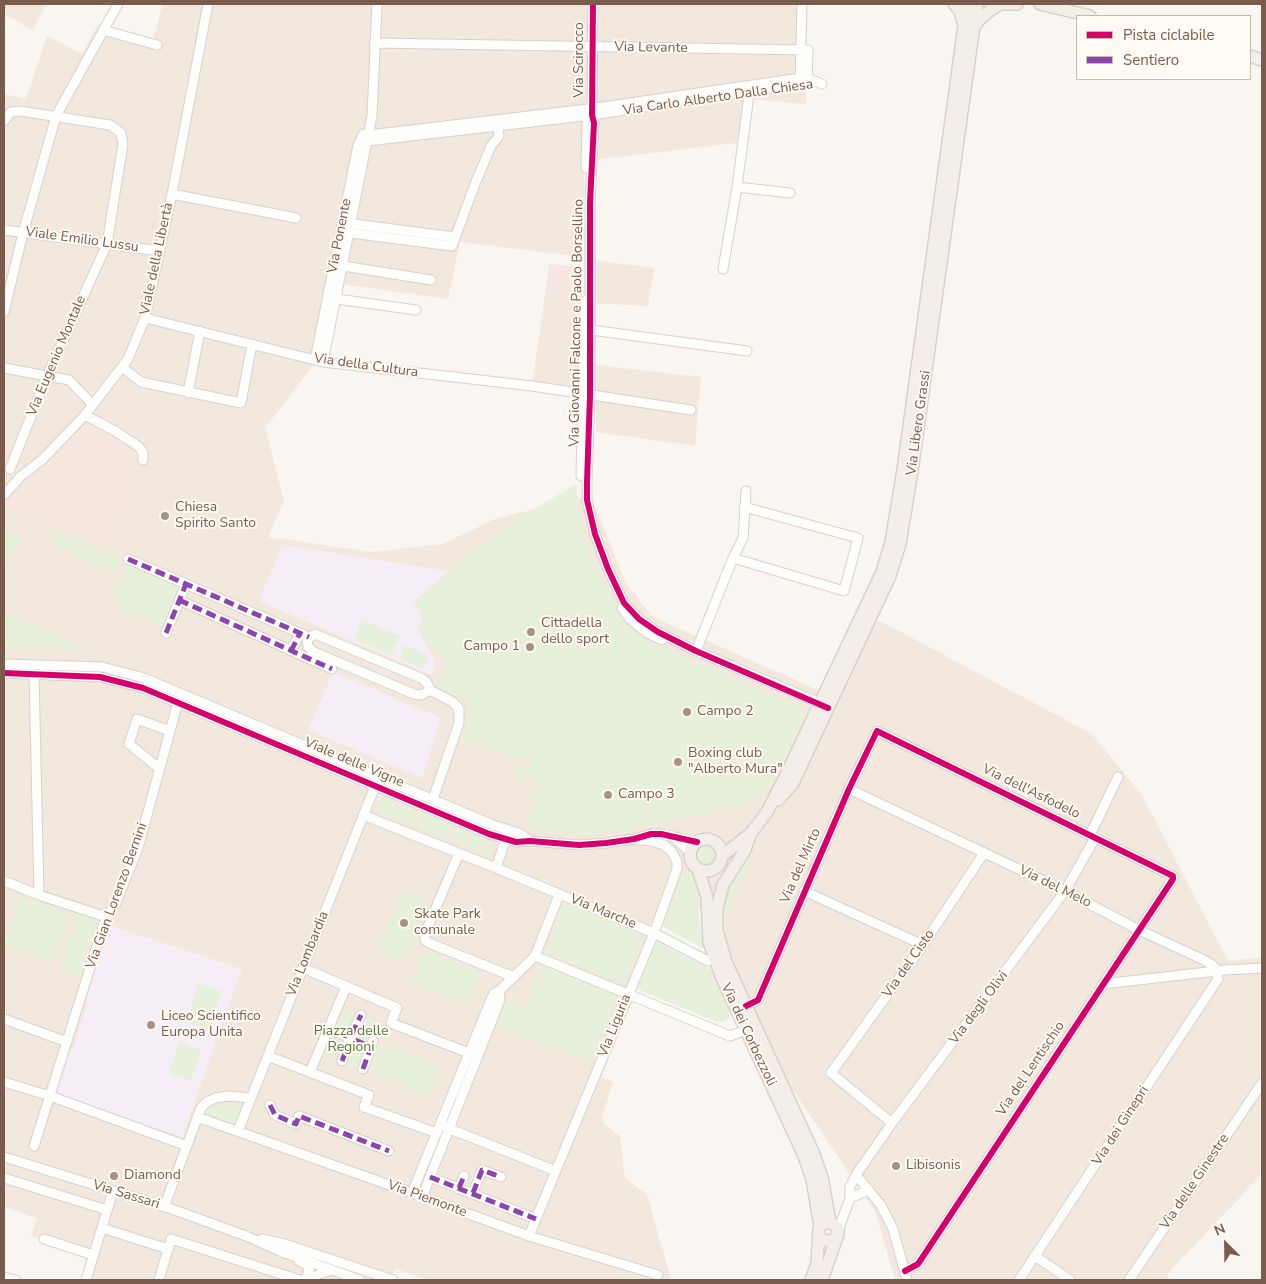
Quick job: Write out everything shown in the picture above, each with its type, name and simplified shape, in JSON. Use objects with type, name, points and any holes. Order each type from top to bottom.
[{"type":"main road","points":[[954,4],[969,26],[1001,4],[1018,4]]},
{"type":"main road","name":"Via Libero Grassi","points":[[967,4],[969,26]]},
{"type":"main road","name":"Via Libero Grassi","points":[[751,833],[793,783],[823,708],[882,572],[891,542],[969,26],[977,4]]},
{"type":"main road","points":[[1040,4],[1086,15]]},
{"type":"main road","points":[[720,851],[736,846],[751,833]]},
{"type":"main road","points":[[717,930],[717,909],[724,885],[745,850],[751,833]]},
{"type":"main road","points":[[710,840],[720,851],[719,864],[713,869],[705,871],[698,869],[691,860],[690,853],[697,842],[710,840]]},
{"type":"main road","name":"Via dei Corbezzoli","points":[[698,869],[707,897],[709,915],[707,933],[721,976],[746,1030],[793,1121]]},
{"type":"main road","name":"Via dei Corbezzoli","points":[[707,897],[713,869]]},
{"type":"main road","name":"Via dei Corbezzoli","points":[[709,915],[717,930],[726,962],[793,1121]]},
{"type":"main road","points":[[793,1121],[813,1152],[822,1177],[830,1229],[822,1280]]},
{"type":"main road","points":[[811,1280],[830,1229]]},
{"type":"street","points":[[4,312],[23,232],[56,116],[118,4]]},
{"type":"street","name":"Viale della Libertà","points":[[4,495],[21,476],[43,459],[85,415],[128,359],[145,318],[172,194],[208,4]]},
{"type":"street","name":"Via Ponente","points":[[319,361],[345,232],[372,116],[376,4]]},
{"type":"street","name":"Via Scirocco","points":[[592,4],[592,112]]},
{"type":"street","points":[[802,4],[804,50]]},
{"type":"street","points":[[103,30],[157,45]]},
{"type":"street","name":"Via Levante","points":[[374,43],[804,50]]},
{"type":"street","name":"Via Carlo Alberto Dalla Chiesa","points":[[366,138],[498,126],[803,81],[804,50]]},
{"type":"street","points":[[723,269],[737,187],[750,88]]},
{"type":"street","points":[[4,121],[11,112],[20,111],[56,116]]},
{"type":"street","name":"Via Carlo Alberto Dalla Chiesa","points":[[366,138],[592,112]]},
{"type":"street","name":"Via Giovanni Falcone e Paolo Borsellino","points":[[592,112],[587,121],[586,395],[581,480],[582,504],[594,539],[624,603],[639,619],[666,639],[823,708]]},
{"type":"street","name":"Via Eugenio Montale","points":[[7,469],[107,244],[123,144],[121,133],[110,125],[56,116]]},
{"type":"street","points":[[345,232],[452,246],[491,146],[499,136],[498,126]]},
{"type":"street","points":[[737,187],[790,192]]},
{"type":"street","points":[[172,194],[296,218]]},
{"type":"street","points":[[347,223],[455,237]]},
{"type":"street","name":"Viale Emilio Lussu","points":[[4,230],[160,251]]},
{"type":"street","points":[[338,266],[432,280]]},
{"type":"street","points":[[332,298],[416,310]]},
{"type":"street","name":"Via della Cultura","points":[[145,318],[319,361],[525,386],[691,410]]},
{"type":"street","points":[[587,330],[747,352]]},
{"type":"street","points":[[188,393],[200,331]]},
{"type":"street","points":[[122,367],[141,382],[241,403],[252,344]]},
{"type":"street","points":[[4,368],[69,380],[93,405]]},
{"type":"street","points":[[85,415],[140,447],[143,453],[142,460]]},
{"type":"street","points":[[7,469],[21,476]]},
{"type":"street","points":[[696,651],[733,558],[743,538],[746,491]]},
{"type":"street","points":[[733,558],[844,591],[858,538],[744,508]]},
{"type":"street","points":[[128,559],[309,637]]},
{"type":"street","points":[[166,633],[186,584]]},
{"type":"street","points":[[180,600],[332,669]]},
{"type":"street","points":[[291,651],[300,633]]},
{"type":"street","points":[[430,690],[422,695],[414,694],[314,652],[308,647],[307,639],[315,634],[320,635],[423,679],[430,690],[453,702],[459,709],[459,722],[433,799]]},
{"type":"street","name":"Via Giovanni Falcone e Paolo Borsellino","points":[[666,639],[724,665]]},
{"type":"street","name":"Viale delle Vigne","points":[[4,664],[102,667],[144,678],[516,842],[530,841],[579,845],[634,839],[651,834],[671,835],[697,842]]},
{"type":"street","name":"Viale delle Vigne","points":[[4,673],[100,677],[143,688],[377,782],[433,799],[493,825],[519,833],[530,841]]},
{"type":"street","points":[[34,674],[39,895]]},
{"type":"street","name":"Via Gian Lorenzo Bernini","points":[[34,1146],[106,917],[115,905],[138,848],[178,702]]},
{"type":"street","points":[[160,769],[129,744],[138,719],[170,731]]},
{"type":"street","name":"Via del Mirto","points":[[746,1006],[758,1000],[848,789],[877,731]]},
{"type":"street","name":"Via dell'Asfodelo","points":[[877,731],[1173,876]]},
{"type":"street","name":"Via degli Olivi","points":[[856,1175],[892,1123],[1065,891],[1093,836],[1118,777]]},
{"type":"street","name":"Via Lombardia","points":[[238,1132],[377,782]]},
{"type":"street","name":"Via del Melo","points":[[848,789],[1065,891],[1139,930],[1204,960],[1215,967],[1216,970]]},
{"type":"street","name":"Via Marche","points":[[363,815],[654,933],[708,961]]},
{"type":"street","points":[[496,868],[508,830]]},
{"type":"street","points":[[671,835],[690,853]]},
{"type":"street","name":"Via Liguria","points":[[529,1236],[654,933],[677,869],[677,862],[672,852],[664,845],[652,841],[634,839]]},
{"type":"street","points":[[459,853],[425,934],[425,940],[514,976]]},
{"type":"street","name":"Via del Cisto","points":[[892,1123],[831,1073],[923,945],[984,853]]},
{"type":"street","name":"Via del Lentischio","points":[[905,1271],[918,1264],[1173,879],[1173,876]]},
{"type":"street","points":[[4,881],[39,895],[106,917]]},
{"type":"street","points":[[804,891],[923,945]]},
{"type":"street","points":[[422,1197],[430,1177],[442,1129],[469,1053],[494,993],[499,991],[535,956],[559,895]]},
{"type":"street","points":[[535,956],[730,1036],[746,1030]]},
{"type":"street","points":[[302,968],[397,1008],[391,1022],[478,1057]]},
{"type":"street","points":[[1103,984],[1216,970],[1262,968]]},
{"type":"street","name":"Via dei Ginepri","points":[[1019,1280],[1218,979],[1216,970]]},
{"type":"street","points":[[310,1072],[346,986]]},
{"type":"street","points":[[412,1193],[478,1057],[500,1000],[499,991]]},
{"type":"street","points":[[342,1060],[361,1016]]},
{"type":"street","points":[[5,1022],[67,1042]]},
{"type":"street","points":[[328,1030],[372,1044],[363,1069]]},
{"type":"street","points":[[268,1056],[369,1095],[364,1107],[442,1129],[556,1171]]},
{"type":"street","points":[[4,1082],[50,1096],[187,1146]]},
{"type":"street","name":"Via delle Ginestre","points":[[1129,1280],[1262,1083]]},
{"type":"street","points":[[164,1207],[201,1108],[214,1098],[229,1096],[251,1098]]},
{"type":"street","points":[[270,1105],[275,1115],[280,1114],[296,1124],[299,1116],[389,1151]]},
{"type":"street","name":"Via Piemonte","points":[[197,1117],[529,1236],[658,1275]]},
{"type":"street","name":"Via Sassari","points":[[4,1158],[164,1207],[360,1280]]},
{"type":"street","points":[[473,1193],[482,1170],[501,1177]]},
{"type":"street","points":[[830,1229],[844,1215],[850,1198],[850,1187],[856,1175],[880,1204],[893,1229],[907,1280]]},
{"type":"street","points":[[459,1188],[464,1176]]},
{"type":"street","points":[[430,1177],[536,1219]]},
{"type":"street","points":[[4,1178],[107,1210]]},
{"type":"street","points":[[850,1198],[869,1190]]},
{"type":"street","points":[[86,1280],[113,1191]]},
{"type":"street","points":[[102,1228],[168,1249]]},
{"type":"street","name":"Via Sassari","points":[[246,1236],[285,1244],[393,1280]]},
{"type":"street","points":[[44,1239],[94,1255]]},
{"type":"street","points":[[159,1280],[171,1240],[300,1280]]},
{"type":"street","points":[[290,1255],[306,1265],[309,1270],[307,1280]]},
{"type":"street","points":[[1035,1256],[1070,1280]]},
{"type":"street","points":[[307,1280],[333,1270]]},
{"type":"shaded area","points":[[4,4],[46,4],[33,30],[4,14]]},
{"type":"shaded area","points":[[163,4],[806,4],[806,104],[749,99],[744,142],[585,161],[582,257],[460,242],[448,299],[327,282],[314,364],[265,428],[284,501],[268,537],[371,552],[443,544],[497,518],[591,496],[627,586],[653,617],[822,692],[856,618],[882,622],[1092,734],[1142,795],[1228,961],[1262,957],[1262,1174],[1167,1274],[1170,1280],[895,1280],[876,1213],[768,1053],[740,985],[683,875],[601,1077],[613,1082],[602,1117],[605,1125],[620,1136],[625,1179],[647,1194],[671,1280],[428,1280],[396,1269],[388,1280],[82,1280],[88,1252],[31,1236],[37,1218],[4,1207],[4,94],[26,99],[47,36],[82,54],[98,25],[153,41]]},
{"type":"shaded area","points":[[591,260],[654,268],[648,306],[591,303]]},
{"type":"shaded area","points":[[549,264],[583,267],[583,301],[545,295]]},
{"type":"shaded area","points":[[545,295],[583,301],[590,396],[532,386]]},
{"type":"shaded area","points":[[596,365],[701,377],[695,446],[596,432]]},
{"type":"shaded area","points":[[93,419],[135,444],[143,463],[102,547],[4,506],[4,500],[25,478]]},
{"type":"shaded area","points":[[282,545],[449,571],[414,602],[423,619],[417,628],[435,661],[432,675],[259,601]]},
{"type":"shaded area","points":[[333,672],[441,718],[422,778],[308,730]]},
{"type":"shaded area","name":"Liceo Scientifico Europa Unita","points":[[109,925],[242,969],[182,1137],[55,1095],[70,1049],[73,1050],[88,1002],[85,1001]]},
{"type":"green space","points":[[576,484],[583,535],[604,584],[628,625],[635,626],[648,641],[808,710],[773,783],[765,793],[756,799],[741,806],[621,831],[592,835],[560,834],[526,828],[537,783],[514,775],[517,767],[530,770],[532,763],[462,740],[472,710],[463,696],[436,687],[446,663],[442,655],[436,653],[420,628],[425,618],[416,601],[463,563],[464,558],[513,522]]},
{"type":"green space","points":[[4,530],[20,537],[4,572]]},
{"type":"green space","points":[[55,531],[122,558],[116,572],[49,544]]},
{"type":"green space","points":[[129,561],[180,584],[163,627],[114,605],[117,600],[112,598]]},
{"type":"green space","points":[[4,614],[82,646],[84,650],[6,649]]},
{"type":"green space","points":[[362,620],[400,636],[391,655],[354,639]]},
{"type":"green space","points":[[404,645],[429,656],[423,669],[399,658]]},
{"type":"green space","points":[[382,797],[421,812],[415,817],[415,826],[376,810]]},
{"type":"green space","points":[[424,813],[453,826],[448,831],[448,839],[418,828]]},
{"type":"green space","points":[[456,827],[494,843],[489,856],[452,841],[453,837],[456,837],[457,834]]},
{"type":"green space","points":[[757,842],[723,925],[721,909],[725,890],[745,856]]},
{"type":"green space","points":[[703,846],[711,846],[717,852],[717,860],[711,866],[703,866],[697,860],[697,852]]},
{"type":"green space","points":[[685,871],[688,871],[695,879],[700,892],[698,913],[704,949],[662,926]]},
{"type":"green space","name":"Skate Park comunale","points":[[406,892],[420,894],[425,903],[425,908],[407,954],[393,959],[386,957],[380,951],[380,945],[397,900]]},
{"type":"green space","points":[[22,896],[67,911],[68,914],[62,934],[64,935],[62,941],[60,940],[52,962],[5,947],[4,944],[11,924],[8,923],[10,917],[13,917],[19,898]]},
{"type":"green space","points":[[564,901],[644,935],[623,984],[546,952]]},
{"type":"green space","points":[[77,913],[98,918],[78,975],[59,969]]},
{"type":"green space","points":[[656,941],[714,971],[732,1013],[727,1020],[722,1022],[714,1021],[637,989]]},
{"type":"green space","points":[[425,950],[481,973],[466,1005],[412,983]]},
{"type":"green space","points":[[541,965],[619,995],[591,1063],[496,1026],[507,999],[525,1006]]},
{"type":"green space","points":[[198,984],[222,991],[210,1030],[186,1022]]},
{"type":"green space","name":"Piazza delle Regioni","points":[[341,1007],[380,1023],[373,1041],[440,1068],[429,1096],[322,1052]]},
{"type":"green space","points":[[179,1043],[201,1050],[191,1081],[169,1073]]},
{"type":"green space","points":[[218,1104],[241,1105],[234,1125],[206,1115],[208,1109]]},
{"type":"marked path","points":[[128,559],[309,637]]},
{"type":"marked path","points":[[166,633],[186,584]]},
{"type":"marked path","points":[[179,600],[332,669]]},
{"type":"marked path","points":[[291,651],[300,633]]},
{"type":"marked path","points":[[352,1034],[361,1015]]},
{"type":"marked path","points":[[328,1030],[347,1036]]},
{"type":"marked path","points":[[355,1040],[371,1047]]},
{"type":"marked path","points":[[363,1069],[373,1041]]},
{"type":"marked path","points":[[342,1061],[349,1043]]},
{"type":"marked path","points":[[270,1105],[275,1115],[296,1124],[299,1116],[389,1151]]},
{"type":"marked path","points":[[473,1193],[482,1170],[501,1177]]},
{"type":"marked path","points":[[459,1188],[464,1176]]},
{"type":"marked path","points":[[430,1177],[536,1219]]},
{"type":"cycle path","points":[[593,4],[592,115],[594,123],[590,203],[590,396],[587,500],[595,534],[608,569],[624,603],[639,619],[658,632],[696,651],[828,708]]},
{"type":"cycle path","points":[[4,673],[100,677],[143,688],[489,834],[516,842],[530,841],[579,845],[634,839],[651,834],[661,834],[697,842]]},
{"type":"cycle path","points":[[746,1006],[758,1000],[849,789],[877,731],[1173,876],[1173,879],[918,1264],[905,1271]]},
{"type":"place","name":"Chiesa Spirito Santo","points":[[165,516]]},
{"type":"place","name":"Cittadella dello sport","points":[[531,632]]},
{"type":"place","name":"Campo 1","points":[[530,647]]},
{"type":"place","name":"Campo 2","points":[[687,712]]},
{"type":"place","name":"Boxing club \"Alberto Mura\"","points":[[678,762]]},
{"type":"place","name":"Campo 3","points":[[608,795]]},
{"type":"place","name":"Skate Park comunale","points":[[404,923]]},
{"type":"place","name":"Liceo Scientifico Europa Unita","points":[[151,1025]]},
{"type":"place","name":"Libisonis","points":[[896,1166]]},
{"type":"place","name":"Diamond","points":[[114,1176]]}]
